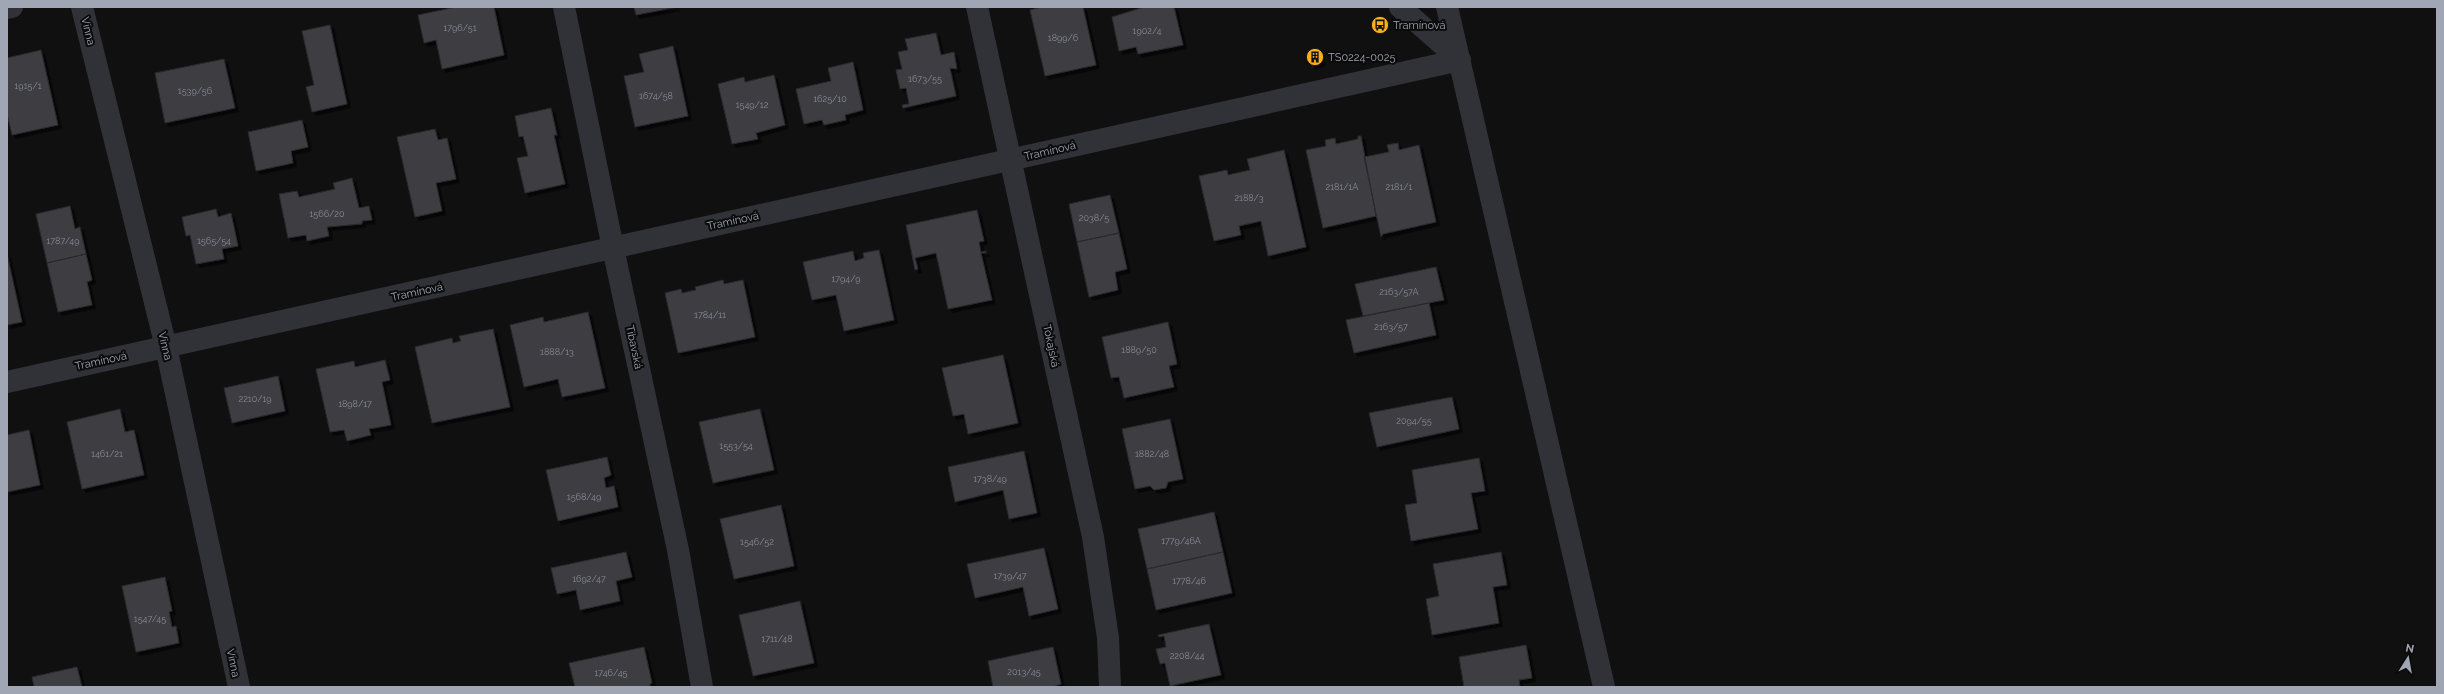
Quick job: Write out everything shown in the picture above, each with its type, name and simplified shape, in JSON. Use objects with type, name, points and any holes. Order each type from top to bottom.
[{"type":"street","points":[[7,8],[12,7]]},
{"type":"street","name":"Vínna","points":[[82,7],[166,348],[239,687]]},
{"type":"street","name":"Tibavská","points":[[564,7],[613,248],[678,550],[702,687]]},
{"type":"street","name":"Tokajská","points":[[977,7],[1093,537],[1108,638],[1110,687]]},
{"type":"street","points":[[1400,7],[1460,60]]},
{"type":"street","points":[[1446,7],[1460,60],[1604,687]]},
{"type":"street","name":"Tramínová","points":[[7,382],[166,348],[1460,60]]},
{"type":"building","points":[[456,7],[494,7],[504,55],[442,69],[436,40],[424,43],[418,15]]},
{"type":"building","points":[[634,7],[677,7],[636,15]]},
{"type":"building","points":[[1042,7],[1083,7],[1096,65],[1045,76],[1030,10]]},
{"type":"building","points":[[1144,7],[1174,7],[1183,45],[1138,54],[1136,47],[1119,51],[1112,17]]},
{"type":"building","points":[[330,25],[347,104],[312,112],[306,87],[314,85],[302,31]]},
{"type":"building","points":[[936,33],[941,55],[954,52],[957,69],[950,68],[956,96],[903,108],[902,105],[909,104],[906,88],[900,89],[896,70],[902,69],[898,52],[908,50],[905,39]]},
{"type":"building","points":[[673,46],[688,116],[635,127],[624,76],[644,72],[639,54]]},
{"type":"building","name":"TS0224-0025","points":[[1317,48],[1322,62],[1312,66],[1308,51]]},
{"type":"building","points":[[41,50],[58,125],[12,135],[7,114],[7,58]]},
{"type":"building","points":[[224,59],[235,108],[165,123],[155,73]]},
{"type":"building","points":[[853,62],[863,110],[845,115],[846,120],[824,125],[822,120],[804,124],[796,89],[831,81],[828,68]]},
{"type":"building","points":[[774,75],[785,125],[756,133],[758,139],[732,144],[718,84],[744,77],[745,82]]},
{"type":"building","points":[[551,108],[557,135],[554,135],[565,184],[525,193],[517,158],[528,156],[523,136],[519,137],[515,116]]},
{"type":"building","points":[[302,120],[308,147],[291,151],[293,163],[256,171],[248,132]]},
{"type":"building","points":[[435,129],[438,140],[447,138],[456,179],[436,183],[442,211],[415,217],[397,137]]},
{"type":"building","points":[[1358,136],[1361,136],[1376,216],[1323,228],[1306,150],[1326,146],[1325,140],[1335,138],[1336,144],[1358,139]]},
{"type":"building","points":[[1398,143],[1399,150],[1419,145],[1436,222],[1383,234],[1381,237],[1364,157],[1389,152],[1387,145]]},
{"type":"building","points":[[1284,150],[1306,247],[1268,256],[1261,221],[1239,226],[1241,235],[1214,241],[1199,176],[1227,170],[1228,175],[1250,170],[1247,159]]},
{"type":"building","points":[[352,178],[359,208],[369,206],[372,220],[362,221],[362,224],[327,227],[329,236],[307,241],[306,235],[288,238],[279,194],[297,191],[299,197],[335,189],[333,183]]},
{"type":"building","points":[[1110,195],[1119,233],[1077,242],[1069,204]]},
{"type":"building","points":[[70,206],[75,229],[80,227],[86,254],[47,263],[36,214]]},
{"type":"building","points":[[216,209],[218,217],[231,213],[238,246],[222,249],[224,259],[196,264],[190,235],[186,236],[182,217]]},
{"type":"building","points":[[977,210],[984,241],[979,242],[981,252],[986,251],[986,253],[981,253],[992,300],[948,309],[936,253],[915,258],[918,269],[915,270],[906,225]]},
{"type":"building","points":[[1119,233],[1127,269],[1115,272],[1118,290],[1089,297],[1077,242]]},
{"type":"building","points":[[879,250],[894,320],[844,331],[836,295],[812,300],[803,262],[853,251],[855,261],[864,258],[863,253]]},
{"type":"building","points":[[7,254],[22,322],[7,325]]},
{"type":"building","points":[[86,254],[92,280],[87,282],[92,305],[58,312],[47,263]]},
{"type":"building","points":[[1436,267],[1444,300],[1363,316],[1355,284]]},
{"type":"building","points":[[723,280],[724,284],[743,280],[755,337],[678,353],[665,293],[681,289],[682,293],[696,290],[695,287]]},
{"type":"building","points":[[1429,303],[1436,335],[1354,353],[1346,320]]},
{"type":"building","points":[[588,312],[605,388],[562,397],[558,379],[524,387],[510,325],[543,317],[544,322]]},
{"type":"building","points":[[1168,322],[1177,364],[1169,366],[1174,387],[1124,398],[1119,377],[1111,378],[1102,337]]},
{"type":"building","points":[[493,329],[510,407],[432,423],[415,347],[452,338],[453,343],[461,341],[459,336]]},
{"type":"building","points":[[1003,355],[1018,423],[968,434],[964,414],[953,416],[942,368]]},
{"type":"building","points":[[385,360],[390,380],[382,382],[391,425],[369,429],[371,435],[347,441],[344,430],[330,432],[316,369],[354,361],[355,367]]},
{"type":"building","points":[[278,376],[285,411],[232,423],[224,388]]},
{"type":"building","points":[[1452,397],[1459,429],[1377,447],[1369,413]]},
{"type":"building","points":[[120,409],[125,432],[134,430],[144,475],[82,489],[67,422]]},
{"type":"building","points":[[760,409],[774,470],[713,483],[699,422]]},
{"type":"building","points":[[1170,419],[1183,479],[1168,482],[1166,488],[1154,490],[1150,486],[1135,489],[1122,429]]},
{"type":"building","points":[[29,430],[40,485],[7,492],[7,435]]},
{"type":"building","points":[[1024,451],[1037,513],[1009,519],[1003,490],[955,502],[948,467]]},
{"type":"building","points":[[607,457],[611,475],[604,478],[606,488],[614,486],[618,507],[558,521],[546,470]]},
{"type":"building","points":[[1479,458],[1485,491],[1471,493],[1478,529],[1411,541],[1405,505],[1417,503],[1412,470]]},
{"type":"building","points":[[781,505],[794,566],[734,579],[720,519]]},
{"type":"building","points":[[1214,512],[1223,552],[1147,569],[1138,529]]},
{"type":"building","points":[[1044,548],[1058,609],[1029,616],[1023,587],[975,598],[967,564]]},
{"type":"building","points":[[626,552],[632,577],[616,581],[620,601],[580,610],[576,590],[557,594],[551,568]]},
{"type":"building","points":[[1223,552],[1232,593],[1156,610],[1147,569]]},
{"type":"building","points":[[1501,552],[1507,585],[1493,587],[1499,623],[1432,635],[1426,599],[1439,596],[1433,564]]},
{"type":"building","points":[[165,577],[172,611],[169,612],[172,627],[176,626],[179,643],[136,652],[122,586]]},
{"type":"building","points":[[800,601],[814,663],[753,676],[739,615]]},
{"type":"building","points":[[1209,624],[1221,675],[1170,686],[1165,663],[1160,664],[1156,649],[1166,647],[1164,636],[1159,637],[1158,635]]},
{"type":"building","points":[[1526,645],[1532,678],[1519,680],[1520,687],[1464,687],[1459,657]]},
{"type":"building","points":[[644,647],[652,683],[650,684],[650,687],[575,687],[569,663]]},
{"type":"building","points":[[1053,647],[1061,684],[1053,687],[993,687],[988,661]]},
{"type":"building","points":[[77,667],[82,687],[34,687],[32,677]]},
{"type":"place","name":"Tramínová","points":[[1380,25]]},
{"type":"place","name":"TS0224-0025","points":[[1315,57]]}]
